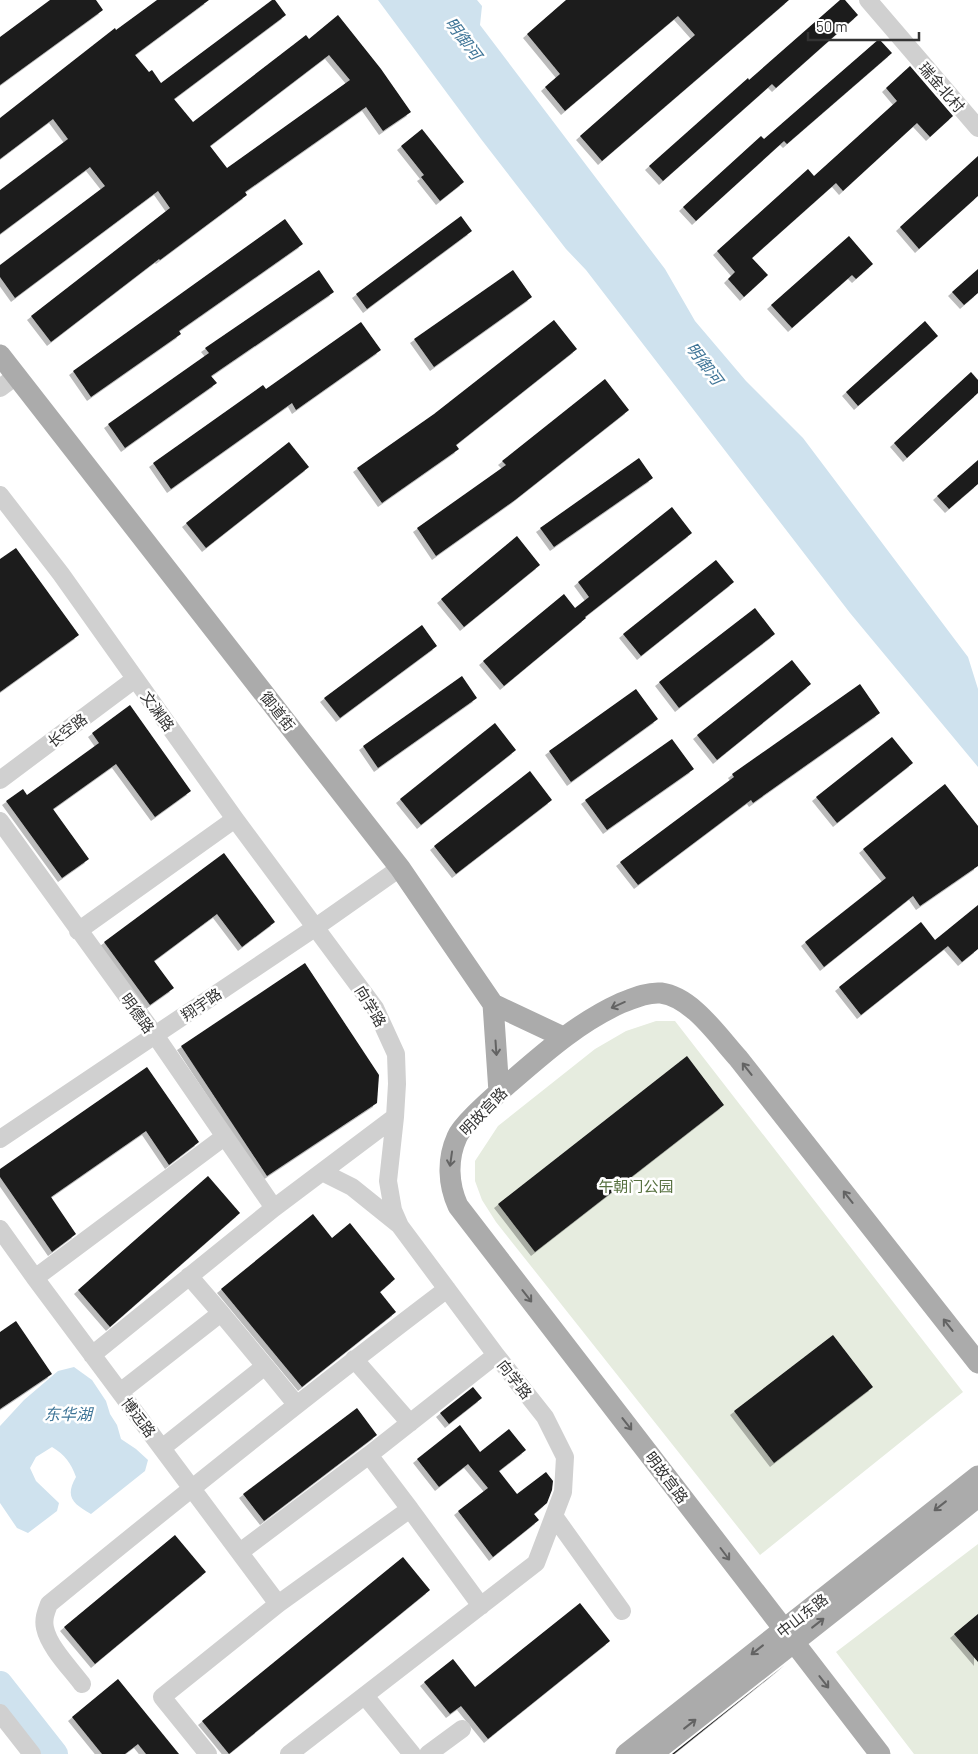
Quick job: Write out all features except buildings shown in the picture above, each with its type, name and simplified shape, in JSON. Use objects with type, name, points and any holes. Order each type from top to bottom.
[{"type":"main road","name":"御道街","points":[[0,355],[8,382],[400,868],[493,1004]]},
{"type":"main road","name":"明故宫路","points":[[880,1754],[458,1206],[452,1193],[450,1178],[452,1150],[458,1135],[499,1092],[564,1037],[584,1023],[604,1011],[640,995],[661,994],[677,999],[688,1005],[738,1058],[978,1363]]},
{"type":"main road","points":[[499,1092],[493,1004],[564,1037]]},
{"type":"main road","name":"中山东路","points":[[652,1754],[788,1636],[978,1476]]},
{"type":"main road","name":"中山东路","points":[[626,1754],[978,1497]]},
{"type":"street","name":"瑞金北村","points":[[868,0],[978,128]]},
{"type":"street","name":"文渊路","points":[[0,496],[61,574],[235,819],[316,927]]},
{"type":"street","name":"长空路","points":[[0,780],[135,679]]},
{"type":"street","points":[[78,931],[235,819]]},
{"type":"street","name":"明德路","points":[[0,821],[154,1035],[274,1208]]},
{"type":"street","name":"翔宇路","points":[[0,1139],[316,927],[400,868]]},
{"type":"street","name":"向学路","points":[[289,1754],[536,1563],[563,1492],[565,1457],[545,1417],[496,1355],[400,1226],[393,1210],[388,1181],[395,1116],[396,1054],[374,1008],[316,927]]},
{"type":"street","points":[[92,1354],[274,1208],[395,1116]]},
{"type":"street","points":[[35,1278],[224,1137]]},
{"type":"street","points":[[322,1172],[352,1187],[400,1226]]},
{"type":"street","name":"博远路","points":[[0,1228],[35,1278],[278,1604]]},
{"type":"street","points":[[189,1276],[296,1404]]},
{"type":"street","points":[[82,1684],[49,1640],[44,1626],[44,1617],[49,1604],[191,1487],[354,1359],[447,1289]]},
{"type":"street","points":[[120,1392],[221,1313]]},
{"type":"street","points":[[240,1552],[369,1455],[496,1355]]},
{"type":"street","points":[[354,1359],[410,1423]]},
{"type":"street","points":[[162,1448],[265,1366]]},
{"type":"street","points":[[369,1455],[481,1606]]},
{"type":"street","points":[[208,1754],[162,1697],[278,1604],[410,1510]]},
{"type":"street","points":[[554,1516],[622,1611]]},
{"type":"street","points":[[365,1696],[412,1754]]},
{"type":"street","points":[[0,1713],[32,1754]]},
{"type":"street","points":[[428,1754],[462,1729]]},
{"type":"green space","name":"午朝门公园","points":[[656,1021],[675,1021],[963,1392],[760,1555],[496,1222],[482,1200],[475,1181],[475,1161],[498,1126],[595,1049],[626,1031]]},
{"type":"green space","points":[[978,1544],[978,1754],[914,1754],[836,1652]]},
{"type":"water","name":"明御河","points":[[378,0],[477,0],[482,6],[480,25],[665,269],[695,321],[746,381],[803,438],[968,657],[978,689],[978,767],[850,613],[586,270],[566,249],[481,139]]},
{"type":"water","name":"东华湖","points":[[74,1367],[92,1380],[106,1401],[121,1439],[148,1460],[145,1471],[91,1514],[73,1500],[71,1490],[76,1477],[70,1463],[52,1447],[36,1457],[30,1468],[36,1481],[59,1503],[57,1511],[28,1533],[17,1528],[0,1503],[0,1426],[24,1400],[58,1371]]},
{"type":"water","points":[[0,1688],[54,1754],[31,1754],[0,1715]]},
{"type":"waterway","points":[[0,1684],[55,1754]]}]
